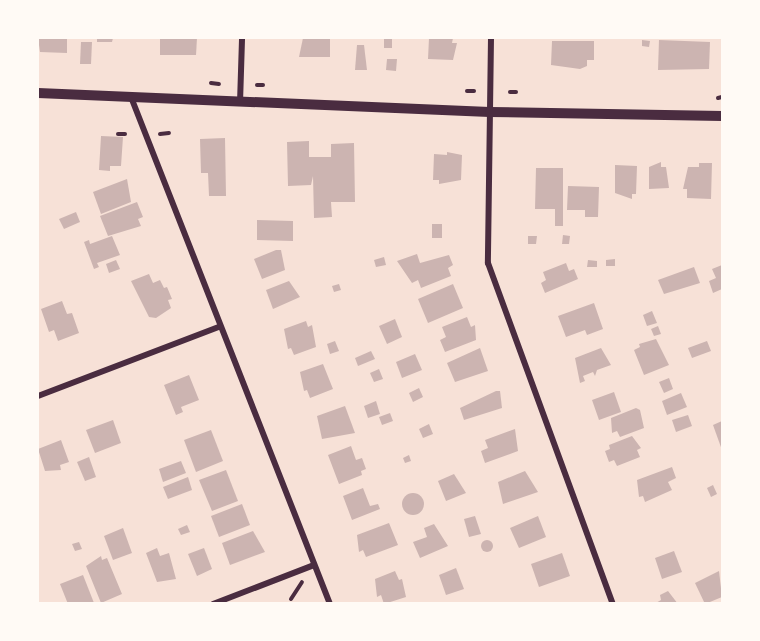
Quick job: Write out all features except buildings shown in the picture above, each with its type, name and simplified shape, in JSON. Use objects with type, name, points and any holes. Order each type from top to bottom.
[{"type":"street","points":[[240,103],[242,38]]},
{"type":"street","points":[[491,38],[488,263],[613,603]]},
{"type":"street","points":[[39,94],[490,112],[723,116]]},
{"type":"street","points":[[131,98],[219,327],[330,603]]},
{"type":"street","points":[[38,396],[219,327]]},
{"type":"street","points":[[213,603],[314,565]]},
{"type":"path","points":[[211,83],[219,84]]},
{"type":"path","points":[[257,85],[263,85]]},
{"type":"path","points":[[467,91],[474,91]]},
{"type":"path","points":[[510,92],[516,92]]},
{"type":"path","points":[[160,134],[169,133]]},
{"type":"path","points":[[118,134],[125,134]]}]
